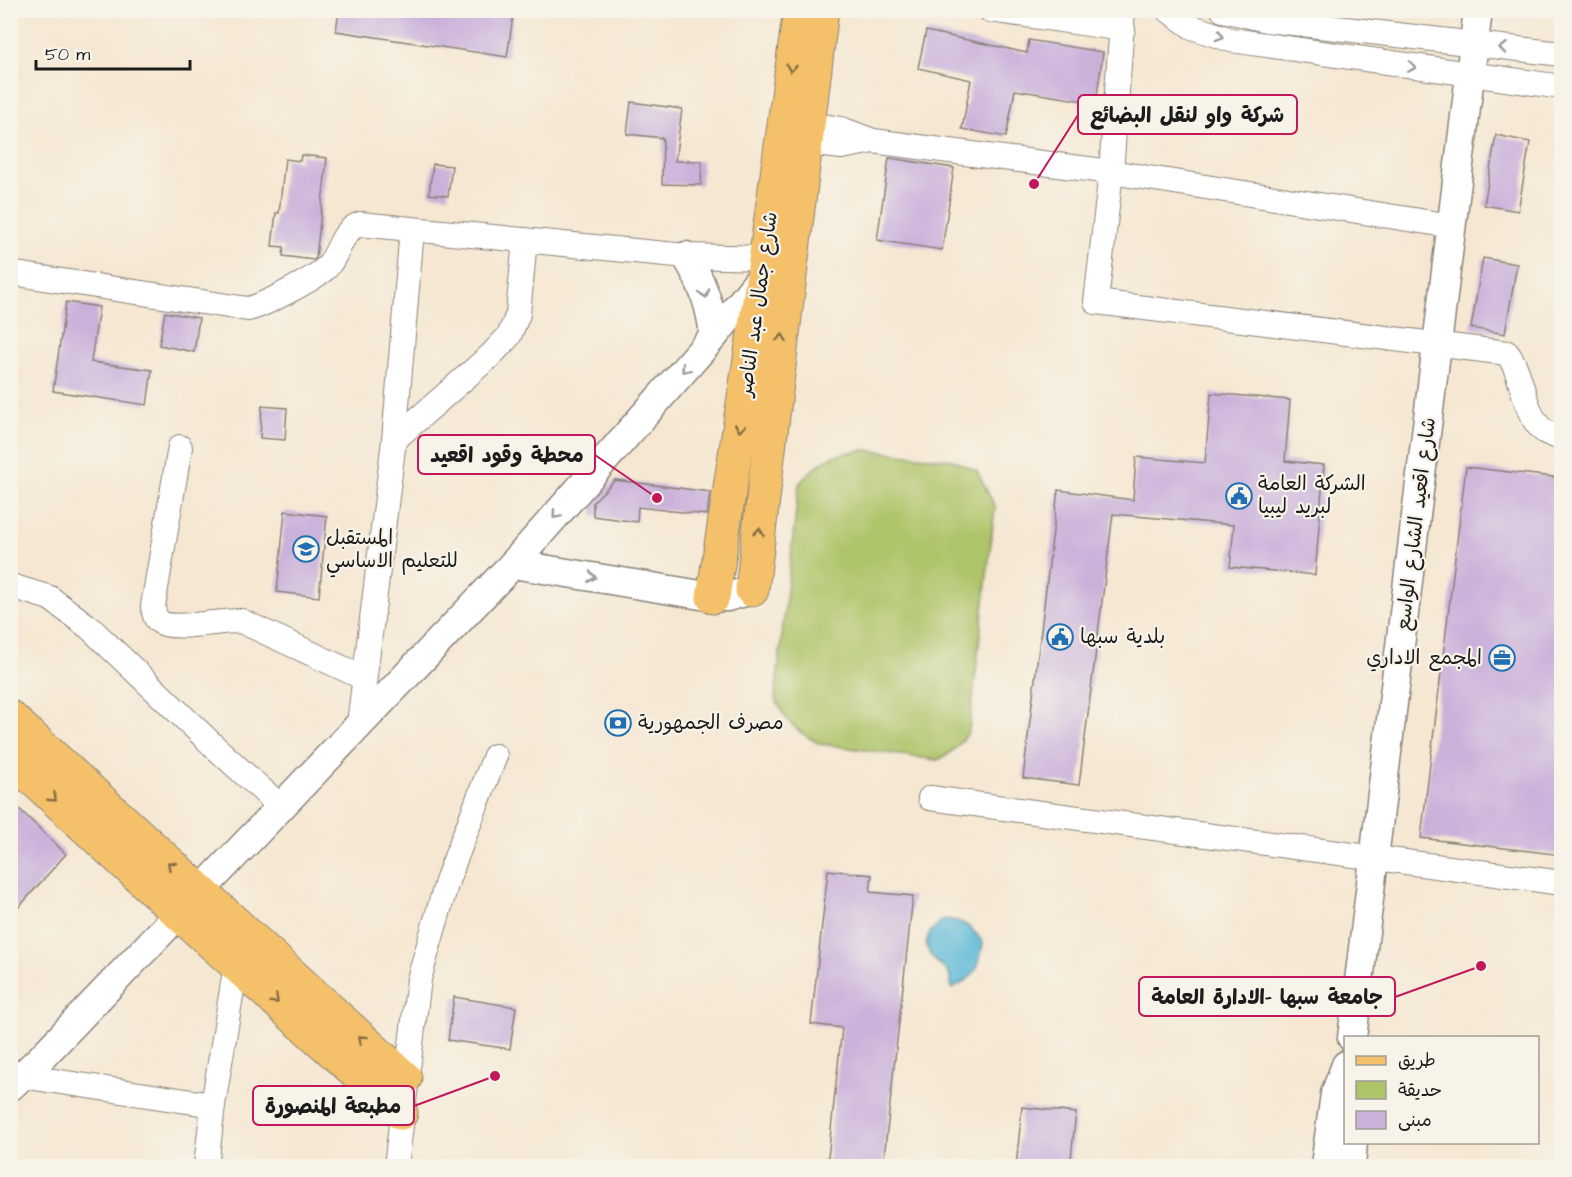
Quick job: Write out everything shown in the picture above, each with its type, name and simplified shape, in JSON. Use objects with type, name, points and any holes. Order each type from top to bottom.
[{"type":"main road","name":"شارع جمال عبد الناصر","points":[[795,132],[800,10]]},
{"type":"main road","name":"شارع جمال عبد الناصر","points":[[713,597],[773,271],[795,132],[822,10]]},
{"type":"main road","name":"شارع جمال عبد الناصر","points":[[752,590],[776,385],[773,271]]},
{"type":"main road","points":[[10,717],[189,903],[236,965],[401,1113]]},
{"type":"main road","points":[[10,758],[405,1078]]},
{"type":"street","points":[[990,10],[1123,20],[1111,172],[1096,302],[1507,353],[1515,363],[1529,409],[1543,430],[1562,439]]},
{"type":"street","points":[[1168,10],[1192,27],[1231,40],[1471,76],[1562,87]]},
{"type":"street","points":[[1223,10],[1267,21],[1562,54]]},
{"type":"street","name":"شارع اقعيد الشارع الواسع","points":[[1352,1036],[1439,344],[1478,10]]},
{"type":"street","points":[[795,132],[843,147],[873,141],[1111,172],[1452,226]]},
{"type":"street","points":[[10,273],[248,309],[264,304],[326,267],[337,252],[346,232],[360,224],[686,256],[773,271]]},
{"type":"street","points":[[358,724],[394,440],[412,229]]},
{"type":"street","points":[[394,440],[491,355],[509,336],[518,314],[525,240]]},
{"type":"street","points":[[686,256],[703,286],[714,336]]},
{"type":"street","points":[[16,1082],[513,564],[773,271]]},
{"type":"street","points":[[180,447],[153,606],[158,621],[173,626],[228,620],[241,621],[364,678]]},
{"type":"street","points":[[513,564],[713,597],[727,597],[752,590]]},
{"type":"street","points":[[11,586],[50,598],[90,628],[281,807]]},
{"type":"street","points":[[396,1167],[405,1078],[419,979],[448,878],[495,756]]},
{"type":"street","points":[[930,798],[1562,883]]},
{"type":"street","points":[[206,1167],[213,1105],[236,965]]},
{"type":"street","points":[[1325,1167],[1335,1094],[1344,1070]]},
{"type":"street","points":[[16,1082],[213,1105]]},
{"type":"street","points":[[1351,1167],[1353,1144]]},
{"type":"green space","points":[[864,450],[953,460],[977,471],[995,507],[969,731],[956,748],[937,760],[821,744],[793,726],[775,697],[799,484],[814,468],[827,459]]},
{"type":"water","points":[[944,919],[967,925],[983,943],[975,971],[967,980],[952,989],[948,973],[933,958],[927,947],[928,936]]},
{"type":"building","points":[[339,10],[514,10],[507,57],[336,31]]},
{"type":"building","points":[[926,31],[1027,53],[1029,40],[1103,52],[1096,103],[1015,90],[1006,137],[962,129],[971,80],[918,68]]},
{"type":"building","points":[[631,102],[682,109],[675,161],[702,161],[701,185],[662,184],[663,138],[627,134]]},
{"type":"building","points":[[1496,135],[1530,142],[1518,211],[1484,205]]},
{"type":"building","points":[[301,155],[327,158],[314,260],[283,256],[284,247],[272,246],[276,213],[279,213],[285,159],[300,161]]},
{"type":"building","points":[[889,158],[954,168],[942,250],[877,240]]},
{"type":"building","points":[[433,164],[452,166],[448,196],[429,194]]},
{"type":"building","points":[[1483,258],[1517,264],[1505,334],[1471,328]]},
{"type":"building","points":[[66,302],[99,307],[91,362],[152,370],[147,405],[53,391]]},
{"type":"building","points":[[165,312],[199,318],[194,352],[159,345]]},
{"type":"building","points":[[1211,393],[1290,400],[1285,461],[1324,465],[1315,575],[1230,567],[1234,525],[1113,514],[1079,785],[1023,778],[1058,490],[1133,500],[1136,457],[1205,463]]},
{"type":"building","points":[[262,406],[287,408],[285,440],[260,438]]},
{"type":"building","name":"المجمع الاداري","points":[[1466,467],[1562,478],[1562,855],[1421,838]]},
{"type":"building","points":[[615,480],[710,492],[707,515],[638,507],[637,522],[593,516],[593,502]]},
{"type":"building","points":[[285,511],[327,516],[319,597],[277,592]]},
{"type":"building","points":[[10,800],[66,854],[10,917]]},
{"type":"building","points":[[828,870],[872,875],[870,892],[913,896],[883,1167],[827,1167],[842,1028],[811,1024]]},
{"type":"building","points":[[454,997],[516,1007],[510,1049],[448,1040]]},
{"type":"building","points":[[1022,1107],[1076,1113],[1070,1167],[1016,1167]]},
{"type":"place","name":"شركة واو لنقل البضائع","points":[[1034,184]]},
{"type":"place","name":"الشركة العامة لبريد ليبيا","points":[[1239,496]]},
{"type":"place","name":"محطة وقود اقعيد","points":[[657,498]]},
{"type":"place","name":"المستقبل للتعليم الاساسي","points":[[306,549]]},
{"type":"place","name":"بلدية سبها","points":[[1060,637]]},
{"type":"place","name":"المجمع الاداري","points":[[1502,658]]},
{"type":"place","name":"مصرف الجمهورية","points":[[618,723]]},
{"type":"place","name":"جامعة سبها -الادارة العامة","points":[[1481,966]]},
{"type":"place","name":"مطبعة المنصورة","points":[[495,1076]]}]
